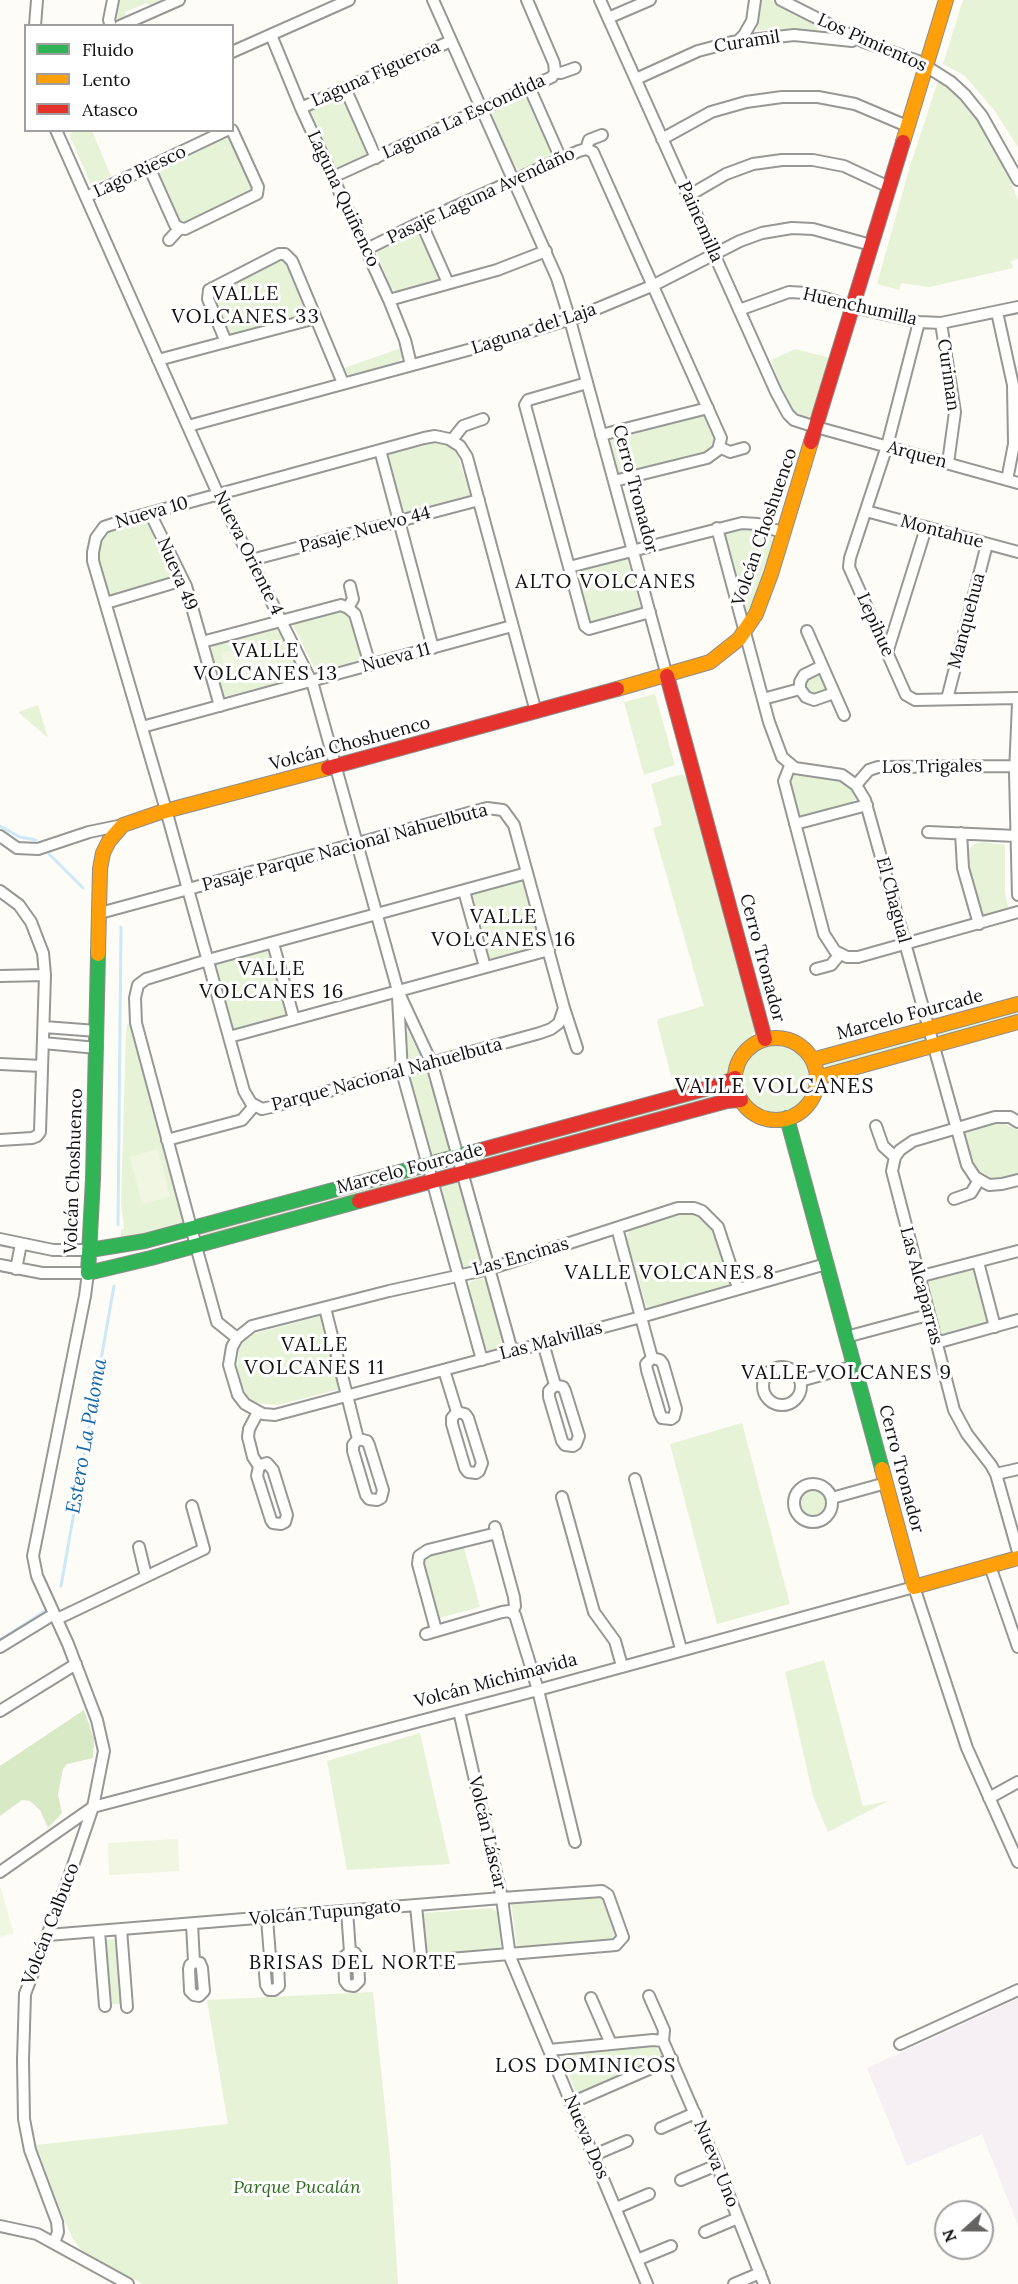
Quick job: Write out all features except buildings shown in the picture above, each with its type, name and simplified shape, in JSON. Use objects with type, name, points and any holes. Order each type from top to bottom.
[{"type":"street","points":[[35,24],[37,0]]},
{"type":"street","points":[[110,24],[113,0]]},
{"type":"street","points":[[125,24],[179,0]]},
{"type":"street","points":[[234,51],[349,0]]},
{"type":"street","name":"Cerro Tronador","points":[[433,0],[546,251],[570,320],[765,1040]]},
{"type":"street","name":"Laguna La Escondida","points":[[333,177],[550,79],[555,72],[554,63],[526,0]]},
{"type":"street","name":"Painemilla","points":[[600,0],[784,409],[794,420],[816,427]]},
{"type":"street","points":[[608,18],[650,0]]},
{"type":"street","points":[[738,41],[752,21],[755,0]]},
{"type":"street","name":"Los Pimientos","points":[[781,0],[864,42],[926,65],[951,82],[972,103],[993,132],[1018,180]]},
{"type":"street","name":"Volcán Choshuenco","points":[[68,1644],[36,1573],[34,1550],[88,1273],[97,1048],[101,861],[109,841],[123,825],[166,810],[667,676],[710,662],[732,645],[756,614],[764,594],[945,0]]},
{"type":"street","name":"Laguna Quiñenco","points":[[271,35],[301,108],[389,300],[405,340],[411,365]]},
{"type":"street","name":"Curamil","points":[[636,79],[698,51],[738,41],[794,35],[864,42]]},
{"type":"street","name":"Laguna Figueroa","points":[[301,108],[451,41]]},
{"type":"street","points":[[555,72],[563,73],[575,68]]},
{"type":"street","points":[[345,88],[376,158]]},
{"type":"street","points":[[530,89],[561,159]]},
{"type":"street","points":[[662,139],[711,112],[746,102],[782,97],[818,98],[855,104],[907,126]]},
{"type":"street","name":"Nueva Oriente 4","points":[[57,132],[219,494],[311,681],[398,991]]},
{"type":"street","name":"Lago Riesco","points":[[86,197],[223,132]]},
{"type":"street","points":[[149,167],[176,225],[186,229],[257,194],[258,187],[233,132]]},
{"type":"street","points":[[586,149],[589,141],[602,135]]},
{"type":"street","name":"Pasaje Laguna Avendaño","points":[[367,249],[561,159],[586,149],[591,150],[598,159],[720,434],[719,447]]},
{"type":"street","points":[[688,196],[713,180],[733,171],[753,164],[782,160],[829,162],[859,171],[889,187]]},
{"type":"street","points":[[421,222],[448,283]]},
{"type":"street","points":[[168,240],[180,228]]},
{"type":"street","name":"Laguna del Laja","points":[[188,426],[570,320],[654,285],[753,237],[792,228],[826,232],[871,245]]},
{"type":"street","points":[[389,300],[497,270],[546,251]]},
{"type":"street","points":[[226,342],[207,292],[281,254],[287,255],[292,261],[343,383]]},
{"type":"street","name":"Huenchumilla","points":[[739,310],[789,292],[807,293],[919,322],[941,323],[1018,307]]},
{"type":"street","points":[[997,312],[1013,385],[1013,481]]},
{"type":"street","points":[[158,360],[316,318]]},
{"type":"street","name":"Lepihue","points":[[919,322],[887,446],[849,567],[906,695],[915,700],[1018,698]]},
{"type":"street","name":"Curiman","points":[[941,323],[955,412],[948,463]]},
{"type":"street","points":[[587,382],[528,399],[526,402],[569,567],[586,628],[650,612]]},
{"type":"street","points":[[601,435],[708,408]]},
{"type":"street","points":[[483,419],[463,426],[452,440],[460,446],[466,457],[536,712]]},
{"type":"street","name":"Arquen","points":[[816,427],[1013,481]]},
{"type":"street","name":"Nueva 10","points":[[166,810],[93,561],[96,538],[100,532],[109,524],[380,450],[435,436],[452,440]]},
{"type":"street","points":[[614,481],[707,458],[719,447],[730,452],[744,448]]},
{"type":"street","points":[[380,450],[433,648]]},
{"type":"street","name":"Pasaje Nuevo 44","points":[[251,560],[479,500]]},
{"type":"street","name":"Montahue","points":[[866,511],[1018,552]]},
{"type":"street","name":"Nueva 49","points":[[150,513],[183,580],[220,706]]},
{"type":"street","points":[[569,567],[746,522],[784,533]]},
{"type":"street","points":[[717,528],[778,749],[790,766],[801,770],[837,773],[847,777],[856,785]]},
{"type":"street","points":[[887,653],[926,528]]},
{"type":"street","name":"Manquehua","points":[[947,699],[987,544]]},
{"type":"street","points":[[106,603],[183,580]]},
{"type":"street","points":[[348,608],[353,599],[350,586]]},
{"type":"street","points":[[202,642],[335,605],[348,608],[357,618],[370,665]]},
{"type":"street","name":"Nueva 11","points":[[142,727],[512,626]]},
{"type":"street","points":[[807,631],[844,715]]},
{"type":"street","points":[[822,666],[804,675],[800,689],[806,697],[814,700],[834,693]]},
{"type":"street","points":[[763,699],[800,689]]},
{"type":"street","points":[[1018,703],[1016,771],[1018,895]]},
{"type":"street","points":[[790,766],[783,778],[824,934],[832,948],[840,954],[858,957],[1018,912]]},
{"type":"street","name":"Los Trigales","points":[[856,785],[869,770],[878,767],[1016,771]]},
{"type":"street","name":"El Chagual","points":[[856,785],[867,805],[966,1165],[979,1180]]},
{"type":"street","points":[[795,824],[867,805]]},
{"type":"street","name":"Pasaje Parque Nacional Nahuelbuta","points":[[100,913],[487,808],[503,810],[514,825],[527,873]]},
{"type":"street","name":"Parque Nacional Nahuelbuta","points":[[166,810],[244,1091],[254,1106],[262,1109],[271,1107],[432,1064],[550,1029],[562,1019],[564,1008]]},
{"type":"street","points":[[0,836],[17,848],[38,849],[89,832],[123,825]]},
{"type":"street","points":[[928,832],[1016,836]]},
{"type":"street","points":[[961,833],[963,868],[979,924]]},
{"type":"street","points":[[259,1466],[267,1463],[273,1470],[287,1515],[285,1522],[281,1524],[277,1525],[271,1520],[257,1476],[259,1466],[253,1457],[248,1437],[249,1429],[258,1412],[245,1404],[238,1395],[232,1380],[229,1356],[237,1338],[217,1322],[136,1023],[136,991],[141,982],[208,960],[527,873],[564,1008],[578,1048]]},
{"type":"street","points":[[0,891],[19,905],[31,922],[43,953],[45,975],[40,1131],[32,1138],[0,1140]]},
{"type":"street","points":[[464,891],[485,967]]},
{"type":"street","points":[[273,943],[294,1019]]},
{"type":"street","points":[[229,1037],[549,950]]},
{"type":"street","points":[[816,969],[831,965],[840,954]]},
{"type":"street","points":[[0,976],[45,975]]},
{"type":"street","points":[[398,991],[432,1064],[512,1352]]},
{"type":"street","points":[[398,991],[402,1072],[482,1360]]},
{"type":"street","name":"Marcelo Fourcade","points":[[812,1060],[1018,1004]]},
{"type":"street","name":"Marcelo Fourcade","points":[[817,1078],[1018,1022]]},
{"type":"street","points":[[44,1027],[97,1031]]},
{"type":"street","points":[[775,1038],[792,1042],[807,1053],[812,1060],[817,1078],[813,1095],[795,1115],[769,1119],[753,1112],[741,1100],[735,1078],[736,1070],[750,1047],[775,1038]]},
{"type":"street","points":[[44,1042],[69,1047],[97,1048]]},
{"type":"street","points":[[0,1064],[42,1066]]},
{"type":"street","name":"Marcelo Fourcade","points":[[90,1250],[116,1247],[191,1228],[723,1084],[735,1078]]},
{"type":"street","name":"Marcelo Fourcade","points":[[88,1273],[727,1101],[741,1100]]},
{"type":"street","points":[[167,1140],[242,1120],[254,1106]]},
{"type":"street","points":[[876,1126],[883,1146],[895,1157],[908,1143],[956,1128],[995,1117],[1010,1117],[1018,1122]]},
{"type":"street","name":"Cerro Tronador","points":[[787,1118],[914,1587]]},
{"type":"street","name":"Las Alcaparras","points":[[895,1157],[892,1178],[954,1410],[967,1434],[996,1474],[1018,1552]]},
{"type":"street","points":[[954,1199],[971,1193],[979,1180],[994,1185],[1018,1180]]},
{"type":"street","name":"Las Encinas","points":[[237,1338],[252,1326],[489,1269],[678,1208],[694,1208],[713,1220],[722,1233],[738,1288]]},
{"type":"street","points":[[617,1228],[652,1358]]},
{"type":"street","points":[[0,1239],[53,1250],[90,1250]]},
{"type":"street","points":[[15,1269],[21,1244]]},
{"type":"street","points":[[918,1277],[1018,1251]]},
{"type":"street","points":[[978,1262],[995,1327]]},
{"type":"street","name":"Las Malvillas","points":[[258,1412],[275,1415],[641,1317],[826,1264]]},
{"type":"street","points":[[0,1266],[42,1273],[88,1273]]},
{"type":"street","points":[[325,1308],[358,1439],[353,1446],[360,1473],[366,1495],[369,1499],[377,1500],[381,1498],[383,1490],[373,1456],[367,1441],[358,1439]]},
{"type":"street","points":[[846,1337],[928,1315]]},
{"type":"street","points":[[936,1343],[1018,1320]]},
{"type":"street","points":[[543,1343],[555,1385]]},
{"type":"street","points":[[652,1358],[660,1360],[663,1364],[676,1409],[671,1419],[662,1418],[646,1370],[646,1364],[652,1358]]},
{"type":"street","points":[[800,1381],[854,1366]]},
{"type":"street","points":[[444,1370],[457,1412]]},
{"type":"street","points":[[555,1385],[562,1387],[565,1391],[579,1436],[573,1446],[565,1445],[549,1397],[549,1391],[555,1385]]},
{"type":"street","points":[[457,1412],[465,1414],[468,1418],[482,1463],[476,1473],[468,1472],[465,1468],[452,1424],[452,1418],[457,1412]]},
{"type":"street","points":[[996,1474],[1018,1469]]},
{"type":"street","points":[[635,1479],[681,1649]]},
{"type":"street","points":[[832,1498],[886,1484]]},
{"type":"street","points":[[562,1497],[594,1612],[615,1641],[622,1666]]},
{"type":"street","points":[[0,1647],[55,1617],[204,1549],[192,1506]]},
{"type":"street","points":[[513,1612],[502,1612],[431,1632],[418,1564],[419,1556],[423,1552],[496,1530],[514,1597],[513,1612],[519,1623],[575,1842]]},
{"type":"street","points":[[139,1547],[146,1576]]},
{"type":"street","name":"Volcán Michimavida","points":[[0,1872],[93,1807],[459,1711],[1018,1558]]},
{"type":"street","points":[[990,1566],[1018,1645]]},
{"type":"street","points":[[914,1587],[966,1748],[1018,1862]]},
{"type":"street","name":"Volcán Calbuco","points":[[54,2243],[58,2232],[57,2222],[30,2150],[23,2102],[25,1989],[48,1935],[93,1807],[103,1764],[103,1744],[97,1720],[68,1644]]},
{"type":"street","points":[[0,1711],[76,1664]]},
{"type":"street","name":"Volcán Láscar","points":[[459,1711],[502,1898],[509,1955]]},
{"type":"street","points":[[989,1798],[1018,1782]]},
{"type":"street","name":"Volcán Tupungato","points":[[48,1935],[602,1891],[608,1895],[623,1933],[619,1944],[509,1955]]},
{"type":"street","points":[[416,1906],[421,1956],[424,1960],[509,1955]]},
{"type":"street","points":[[347,1911],[350,1952]]},
{"type":"street","points":[[267,1918],[270,1957]]},
{"type":"street","points":[[192,1924],[194,1962]]},
{"type":"street","points":[[121,1929],[127,2007]]},
{"type":"street","points":[[99,1931],[105,2006]]},
{"type":"street","name":"Nueva Dos","points":[[509,1955],[647,2284]]},
{"type":"street","points":[[900,2044],[1018,1990]]},
{"type":"street","name":"Nueva Uno","points":[[649,1996],[665,2034],[664,2043],[717,2165],[762,2279]]},
{"type":"street","points":[[591,1998],[611,2044]]},
{"type":"street","points":[[549,2050],[653,2040],[664,2043]]},
{"type":"street","points":[[572,2103],[672,2060]]},
{"type":"street","points":[[661,2128],[695,2113]]},
{"type":"street","points":[[594,2156],[627,2141]]},
{"type":"street","points":[[681,2180],[717,2165]]},
{"type":"street","points":[[616,2208],[649,2194]]},
{"type":"street","points":[[705,2232],[738,2218]]},
{"type":"street","points":[[0,2226],[38,2234],[128,2284]]},
{"type":"street","points":[[637,2260],[671,2246]]},
{"type":"street","points":[[734,2284],[762,2279]]},
{"type":"shaded area","points":[[1018,1999],[1018,2225],[982,2134],[907,2166],[867,2068]]},
{"type":"green space","points":[[117,0],[165,1],[152,7],[147,3],[125,12],[126,18],[119,20],[115,17]]},
{"type":"green space","points":[[760,0],[771,0],[819,28],[816,30],[758,30],[756,27]]},
{"type":"green space","points":[[963,0],[1018,0],[1018,147],[994,110],[965,76],[943,64]]},
{"type":"green space","points":[[938,81],[954,92],[969,109],[997,149],[1018,200],[1018,259],[1011,261],[1013,268],[930,287],[901,283],[899,290],[877,284],[910,166]]},
{"type":"green space","points":[[344,93],[371,155],[341,169],[335,166],[310,109]]},
{"type":"green space","points":[[523,97],[531,100],[554,152],[552,158],[521,171],[515,168],[492,116],[494,109]]},
{"type":"green space","points":[[92,132],[111,176],[91,185],[69,134]]},
{"type":"green space","points":[[227,134],[230,135],[255,191],[186,225],[178,223],[155,173],[156,168]]},
{"type":"green space","points":[[419,229],[442,276],[441,281],[396,292],[391,288],[376,251]]},
{"type":"green space","points":[[280,257],[287,261],[308,314],[231,338],[226,334],[211,291]]},
{"type":"green space","points":[[401,348],[403,356],[398,363],[351,375],[348,375],[344,368]]},
{"type":"green space","points":[[795,349],[831,358],[814,413],[808,417],[793,412],[786,401],[771,360]]},
{"type":"green space","points":[[706,413],[718,437],[711,453],[624,476],[619,473],[610,440],[613,437]]},
{"type":"green space","points":[[441,442],[448,444],[457,454],[471,497],[402,516],[387,456],[390,453]]},
{"type":"green space","points":[[148,520],[176,574],[175,577],[114,596],[110,595],[98,559],[100,543],[105,534],[111,530]]},
{"type":"green space","points":[[753,526],[772,534],[774,539],[753,606],[746,612],[725,535],[726,530]]},
{"type":"green space","points":[[623,558],[628,560],[641,608],[639,611],[593,626],[588,622],[575,576],[576,572],[579,569]]},
{"type":"green space","points":[[339,609],[350,614],[363,659],[361,662],[321,672],[316,671],[292,623]]},
{"type":"green space","points":[[273,627],[280,633],[297,669],[297,676],[293,680],[223,697],[211,657],[212,647],[215,643]]},
{"type":"green space","points":[[269,640],[278,671],[229,684],[221,653]]},
{"type":"green space","points":[[817,674],[822,677],[825,689],[811,696],[803,681]]},
{"type":"green space","points":[[655,694],[675,765],[644,775],[624,702]]},
{"type":"green space","points":[[38,705],[48,738],[18,712]]},
{"type":"green space","points":[[791,772],[841,780],[850,786],[857,797],[848,806],[798,818],[787,774]]},
{"type":"green space","points":[[681,774],[688,781],[755,1031],[734,1054],[728,1075],[675,1091],[658,1019],[704,1006],[653,828],[662,825],[651,784]]},
{"type":"green space","points":[[984,842],[1005,845],[1005,892],[1009,911],[980,919],[964,861],[966,851],[975,844]]},
{"type":"green space","points":[[523,878],[542,948],[487,963],[468,893]]},
{"type":"green space","points":[[270,948],[290,1017],[233,1033],[214,963]]},
{"type":"green space","points":[[1018,1009],[1018,1016],[942,1037],[938,1034],[938,1032]]},
{"type":"green space","points":[[132,1024],[185,1220],[181,1227],[121,1242],[121,1230],[124,1228],[121,1203],[126,1032],[127,1025]]},
{"type":"green space","points":[[408,1031],[422,1059],[410,1064],[406,1034]]},
{"type":"green space","points":[[925,1035],[926,1041],[826,1068],[822,1065]]},
{"type":"green space","points":[[776,1046],[788,1049],[799,1056],[806,1067],[809,1079],[806,1091],[799,1102],[788,1109],[776,1112],[764,1109],[753,1102],[746,1091],[743,1079],[746,1067],[753,1056],[764,1049]]},
{"type":"green space","points":[[424,1071],[429,1073],[450,1150],[436,1157],[431,1154],[411,1079],[413,1075]]},
{"type":"green space","points":[[726,1089],[727,1095],[467,1164],[467,1159]]},
{"type":"green space","points":[[1002,1123],[1018,1130],[1018,1176],[998,1182],[986,1179],[971,1166],[963,1132]]},
{"type":"green space","points":[[158,1149],[170,1197],[142,1204],[130,1157]]},
{"type":"green space","points":[[419,1172],[421,1177],[202,1238],[199,1235],[199,1232]]},
{"type":"green space","points":[[459,1181],[481,1260],[478,1267],[467,1269],[461,1263],[441,1187],[443,1184]]},
{"type":"green space","points":[[685,1212],[699,1214],[715,1230],[732,1279],[728,1287],[651,1309],[647,1308],[626,1238],[632,1228]]},
{"type":"green space","points":[[972,1268],[976,1271],[988,1318],[985,1324],[943,1335],[938,1333],[925,1285],[928,1280]]},
{"type":"green space","points":[[480,1278],[487,1281],[503,1339],[498,1348],[490,1351],[484,1347],[468,1288],[470,1282]]},
{"type":"green space","points":[[321,1316],[340,1389],[278,1405],[255,1403],[247,1396],[237,1368],[239,1349],[244,1341],[253,1334]]},
{"type":"green space","points":[[742,1423],[790,1604],[717,1624],[670,1444]]},
{"type":"green space","points":[[813,1488],[824,1492],[828,1503],[824,1514],[813,1518],[802,1514],[798,1503],[802,1492]]},
{"type":"green space","points":[[463,1544],[480,1607],[439,1618],[422,1555]]},
{"type":"green space","points":[[824,1660],[863,1806],[888,1801],[828,1832],[813,1796],[785,1672]]},
{"type":"green space","points":[[84,1710],[94,1739],[93,1758],[67,1764],[63,1769],[58,1794],[62,1813],[48,1828],[40,1810],[30,1801],[22,1800],[0,1816],[0,1766]]},
{"type":"green space","points":[[420,1733],[450,1864],[347,1870],[327,1761]]},
{"type":"green space","points":[[178,1839],[179,1871],[109,1875],[108,1843]]},
{"type":"green space","points":[[0,1886],[14,1933],[0,1937]]},
{"type":"green space","points":[[603,1894],[621,1934],[618,1940],[517,1948],[511,1902]]},
{"type":"green space","points":[[492,1908],[498,1913],[501,1947],[499,1950],[430,1957],[425,1953],[422,1915],[424,1913]]},
{"type":"green space","points":[[118,1939],[123,2004],[109,2004],[104,1940]]},
{"type":"green space","name":"Parque Pucalán","points":[[373,1992],[390,2157],[398,2284],[143,2284],[83,2252],[73,2239],[64,2220],[36,2145],[228,2124],[207,2000]]},
{"type":"green space","points":[[652,2045],[662,2052],[660,2061],[581,2094],[576,2092],[563,2061],[563,2056],[567,2054]]},
{"type":"waterway","points":[[0,826],[20,837],[36,840]]},
{"type":"waterway","name":"Estero La Paloma","points":[[49,854],[83,888]]},
{"type":"waterway","name":"Estero La Paloma","points":[[118,1225],[121,927]]},
{"type":"waterway","name":"Estero La Paloma","points":[[61,1586],[114,1286]]},
{"type":"waterway","name":"Estero La Paloma","points":[[0,1640],[45,1611]]},
{"type":"traffic: fast","points":[[98,954],[93,1179],[88,1273],[359,1201]]},
{"type":"traffic: fast","points":[[787,1118],[882,1469]]},
{"type":"traffic: fast","points":[[90,1250],[145,1241],[481,1150]]},
{"type":"traffic: slow","points":[[903,142],[946,0]]},
{"type":"traffic: slow","points":[[617,689],[710,662],[739,639],[756,614],[771,574],[811,442]]},
{"type":"traffic: slow","points":[[98,954],[100,869],[103,853],[109,841],[123,825],[158,813],[328,768]]},
{"type":"traffic: slow","points":[[812,1060],[1018,1004]]},
{"type":"traffic: slow","points":[[817,1078],[1018,1022]]},
{"type":"traffic: slow","points":[[776,1038],[792,1042],[805,1050],[813,1063],[817,1079],[813,1095],[805,1108],[792,1116],[776,1120],[760,1116],[747,1108],[739,1095],[735,1079],[739,1063],[747,1050],[760,1042],[776,1038]]},
{"type":"traffic: slow","points":[[882,1469],[914,1587],[1018,1558]]},
{"type":"traffic: jam","points":[[811,442],[903,142]]},
{"type":"traffic: jam","points":[[667,676],[765,1039]]},
{"type":"traffic: jam","points":[[328,768],[617,689]]},
{"type":"traffic: jam","points":[[481,1150],[723,1084],[735,1078]]},
{"type":"traffic: jam","points":[[359,1201],[727,1101],[741,1100]]},
{"type":"district","name":"VALLE VOLCANES 33","points":[[246,306]]},
{"type":"district","name":"ALTO VOLCANES","points":[[606,582]]},
{"type":"district","name":"VALLE VOLCANES 13","points":[[266,662]]},
{"type":"district","name":"VALLE VOLCANES 16","points":[[504,928]]},
{"type":"district","name":"VALLE VOLCANES 16","points":[[272,980]]},
{"type":"district","name":"VALLE VOLCANES","points":[[775,1087]]},
{"type":"district","name":"VALLE VOLCANES 8","points":[[670,1273]]},
{"type":"district","name":"VALLE VOLCANES 11","points":[[315,1356]]},
{"type":"district","name":"VALLE VOLCANES 9","points":[[847,1373]]},
{"type":"district","name":"BRISAS DEL NORTE","points":[[353,1963]]},
{"type":"district","name":"LOS DOMINICOS","points":[[586,2066]]}]
